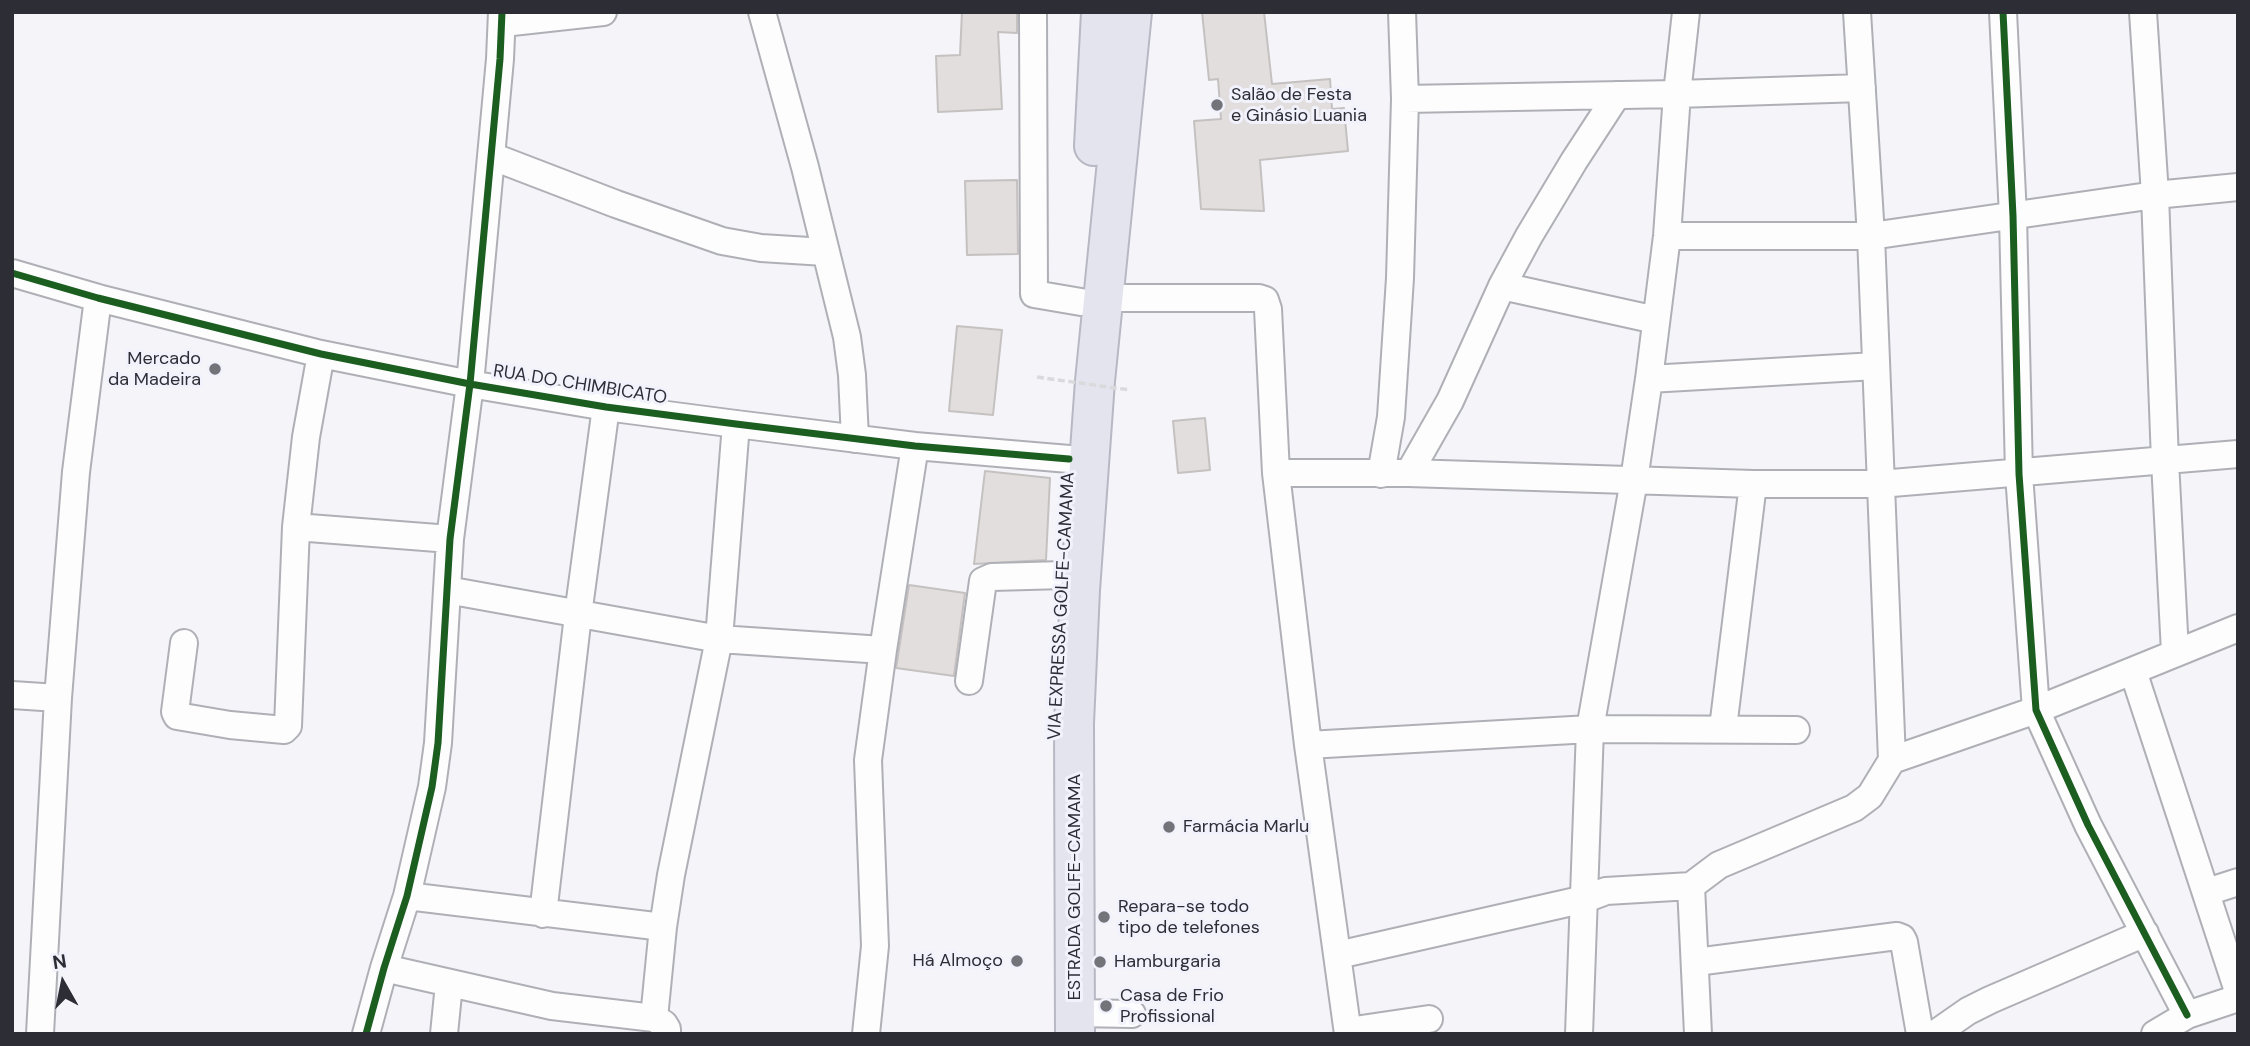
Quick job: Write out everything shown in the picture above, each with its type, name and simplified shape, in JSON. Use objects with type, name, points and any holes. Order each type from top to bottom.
[{"type":"highway","name":"VIA EXPRESSA GOLFE-CAMAMA","points":[[1083,530],[1101,12]]},
{"type":"highway","name":"VIA EXPRESSA GOLFE-CAMAMA","points":[[1068,1027],[1054,762],[1069,459],[1132,12]]},
{"type":"highway","name":"ESTRADA GOLFE-CAMAMA","points":[[1068,1027],[1074,723],[1083,530]]},
{"type":"street","points":[[366,1034],[407,895],[432,787],[438,743],[450,539],[470,384],[502,18],[603,12]]},
{"type":"street","points":[[762,12],[805,167],[847,337],[855,439]]},
{"type":"street","points":[[1033,12],[1034,294],[1092,300],[1265,300],[1268,309],[1276,473],[1308,745],[1348,1032],[1429,1019]]},
{"type":"street","points":[[1381,474],[1391,417],[1400,278],[1405,99],[1402,12]]},
{"type":"street","points":[[1579,1034],[1590,729],[1634,480],[1656,320],[1667,236],[1686,12]]},
{"type":"street","points":[[1338,955],[1585,899],[1606,891],[1691,886],[1719,865],[1854,808],[1870,796],[1892,760],[1871,236],[1857,12]]},
{"type":"street","points":[[2003,12],[2013,216],[2019,474],[2036,710],[2088,825],[2187,1015]]},
{"type":"street","points":[[2143,12],[2155,195],[2175,652]]},
{"type":"street","points":[[1405,99],[1862,88]]},
{"type":"street","points":[[1409,473],[1450,401],[1502,286],[1574,161],[1617,95]]},
{"type":"street","points":[[491,156],[722,242],[761,248],[825,252]]},
{"type":"street","points":[[1667,236],[1871,236],[2155,195],[2238,187]]},
{"type":"street","name":"RUA DO CHIMBICATO","points":[[12,273],[98,298],[321,354],[470,384],[606,407],[855,439],[1069,459]]},
{"type":"street","points":[[1502,286],[1656,320]]},
{"type":"street","points":[[40,1034],[58,698],[76,472],[98,298]]},
{"type":"street","points":[[184,643],[175,712],[177,716],[230,725],[286,729],[296,527],[306,437],[321,354]]},
{"type":"street","points":[[1648,379],[1876,366]]},
{"type":"street","points":[[543,914],[578,615],[606,407]]},
{"type":"street","points":[[384,968],[552,1006],[661,1026],[663,927],[719,639],[736,424]]},
{"type":"street","points":[[866,1034],[875,946],[868,760],[915,446]]},
{"type":"street","points":[[1276,473],[1409,473],[1753,484],[1880,484],[2238,454]]},
{"type":"street","points":[[1723,728],[1753,484]]},
{"type":"street","points":[[296,527],[450,539]]},
{"type":"street","points":[[969,681],[983,581],[992,577],[1063,575]]},
{"type":"street","points":[[447,590],[719,639],[883,650]]},
{"type":"street","points":[[1892,760],[2036,710],[2238,628]]},
{"type":"street","points":[[2133,671],[2238,991]]},
{"type":"street","points":[[12,695],[58,698]]},
{"type":"street","points":[[1308,745],[1590,729],[1796,730]]},
{"type":"street","points":[[2207,892],[2238,882]]},
{"type":"street","points":[[1691,886],[1698,1034]]},
{"type":"street","points":[[407,895],[663,927]]},
{"type":"street","points":[[1935,1034],[1968,1011],[1990,1000],[2145,933]]},
{"type":"street","points":[[1696,962],[1897,936],[1904,942],[1920,1034]]},
{"type":"street","points":[[444,1034],[449,984]]},
{"type":"street","points":[[2155,1034],[2187,1015],[2238,998]]},
{"type":"street","points":[[1068,1027],[1132,1014]]},
{"type":"path","points":[[1037,377],[1130,390]]},
{"type":"building","points":[[962,12],[1017,12],[1017,33],[998,32],[1002,109],[938,112],[936,56],[960,55]]},
{"type":"building","points":[[1202,12],[1264,12],[1272,84],[1330,79],[1332,109],[1344,108],[1348,151],[1260,160],[1264,211],[1201,209],[1194,121],[1221,119],[1218,79],[1209,80]]},
{"type":"building","points":[[1017,180],[1018,254],[967,255],[965,181]]},
{"type":"building","points":[[957,326],[1002,330],[993,415],[949,411]]},
{"type":"building","points":[[1205,418],[1210,470],[1178,473],[1173,421]]},
{"type":"building","points":[[985,471],[1050,478],[1046,560],[974,564]]},
{"type":"building","points":[[909,585],[965,593],[954,676],[896,668]]},
{"type":"cycle path","points":[[366,1034],[407,896],[432,787],[438,743],[450,539],[470,384],[502,12]]},
{"type":"cycle path","points":[[2003,12],[2013,216],[2019,474],[2036,710],[2088,825],[2187,1015]]},
{"type":"cycle path","points":[[12,273],[98,298],[321,354],[470,384],[606,407],[736,424],[915,446],[1069,459]]},
{"type":"place","name":"Salão de Festa e Ginásio Luania","points":[[1217,105]]},
{"type":"place","name":"Mercado da Madeira","points":[[215,369]]},
{"type":"place","name":"Farmácia Marlu","points":[[1169,827]]},
{"type":"place","name":"Repara-se todo tipo de telefones","points":[[1104,917]]},
{"type":"place","name":"Há Almoço","points":[[1017,961]]},
{"type":"place","name":"Hamburgaria","points":[[1100,962]]},
{"type":"place","name":"Casa de Frio Profissional","points":[[1106,1006]]}]
